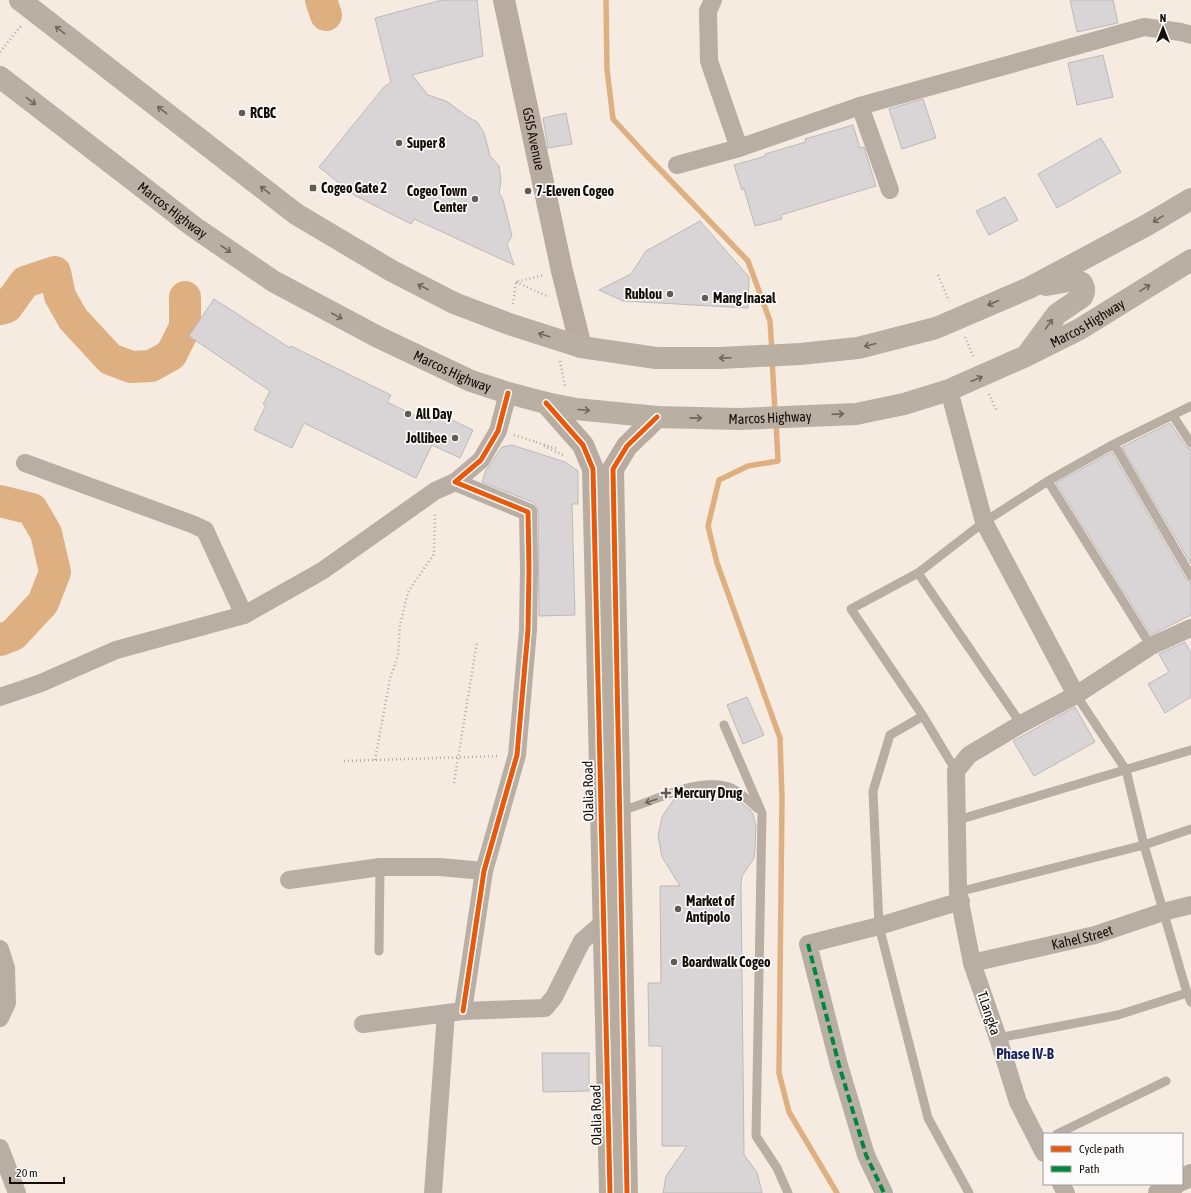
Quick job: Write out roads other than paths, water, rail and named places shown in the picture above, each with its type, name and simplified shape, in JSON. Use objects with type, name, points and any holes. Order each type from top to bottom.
[{"type":"main road","name":"GSIS Avenue","points":[[504,0],[562,271],[581,347]]},
{"type":"main road","points":[[27,5],[296,214],[392,271],[454,303],[509,324],[581,347],[656,358],[764,356],[858,348],[928,330],[1028,288],[1148,225],[1191,198]]},
{"type":"main road","name":"Marcos Highway","points":[[0,77],[194,227],[273,281],[378,337],[471,381],[508,393],[576,409],[657,417],[739,419],[856,414],[904,404],[949,390],[982,377],[1080,329],[1191,260]]},
{"type":"main road","points":[[1026,356],[1057,314],[1082,297],[1084,292],[1082,283],[1075,280],[1028,288]]},
{"type":"main road","name":"Olalia Road","points":[[546,403],[583,445],[593,469],[610,812]]},
{"type":"main road","name":"Olalia Road","points":[[610,1193],[612,923],[610,812],[614,469],[627,446],[657,417]]},
{"type":"main road","name":"Olalia Road","points":[[612,923],[627,1193]]},
{"type":"main road","points":[[1159,1193],[1174,1185]]},
{"type":"street","points":[[713,0],[708,11],[709,61],[739,148]]},
{"type":"street","points":[[677,165],[739,148],[860,106],[1144,27],[1181,32],[1191,35]]},
{"type":"street","points":[[860,106],[890,190]]},
{"type":"street","points":[[949,390],[984,522],[1076,695]]},
{"type":"street","points":[[0,697],[41,683],[116,650],[244,615],[322,571],[435,490],[455,482],[481,460],[498,431],[508,393]]},
{"type":"street","points":[[25,463],[205,530],[244,615]]},
{"type":"street","points":[[433,1193],[454,1012],[484,871],[517,755],[528,630],[528,512],[455,482]]},
{"type":"street","points":[[956,771],[969,755],[1021,724],[1076,695],[1151,646],[1191,628]]},
{"type":"street","name":"T.Langka","points":[[956,771],[960,896],[972,963],[1018,1102],[1042,1145]]},
{"type":"street","points":[[289,880],[380,866],[440,866],[484,871]]},
{"type":"street","points":[[884,1193],[866,1155],[839,1065],[808,944],[879,926],[960,896]]},
{"type":"street","name":"Kahel Street","points":[[972,963],[1095,935],[1191,904]]},
{"type":"street","points":[[363,1024],[454,1012],[546,1008],[554,997],[582,941],[612,923]]},
{"type":"street","points":[[0,949],[6,968],[7,1003],[0,1018]]},
{"type":"street","points":[[0,1148],[17,1193]]},
{"type":"lane","points":[[956,771],[924,716],[851,609],[918,573],[984,522],[1048,481],[1114,444],[1191,406]]},
{"type":"lane","points":[[1173,416],[1191,443]]},
{"type":"lane","points":[[1114,444],[1191,576]]},
{"type":"lane","points":[[1048,481],[1151,646]]},
{"type":"lane","points":[[918,573],[1021,724]]},
{"type":"lane","points":[[1076,695],[1126,770],[1144,845],[1187,993],[1191,1002]]},
{"type":"lane","points":[[924,716],[890,735],[873,791],[879,926],[928,1118],[969,1193]]},
{"type":"lane","points":[[724,725],[762,813],[756,1136],[777,1168],[788,1193]]},
{"type":"lane","points":[[958,820],[1191,750]]},
{"type":"lane","points":[[610,812],[658,799],[678,790],[714,785],[729,787],[740,793],[762,813]]},
{"type":"lane","points":[[960,896],[1144,845],[1191,829]]},
{"type":"lane","points":[[379,951],[380,866]]},
{"type":"lane","points":[[998,1038],[1118,1015],[1187,993]]},
{"type":"lane","points":[[1059,1133],[1166,1081]]},
{"type":"waterway","points":[[321,0],[326,15]]},
{"type":"waterway","points":[[606,0],[607,69],[613,119],[748,261],[770,321],[772,351]]},
{"type":"waterway","points":[[0,309],[7,307],[25,282],[55,272],[60,296],[73,319],[110,359],[131,367],[151,366],[171,355],[185,327],[185,297]]},
{"type":"waterway","points":[[772,359],[775,412]]},
{"type":"waterway","points":[[776,421],[778,461],[748,466],[719,480],[708,526],[717,563],[780,738],[782,798],[779,1073],[789,1112],[837,1193]]},
{"type":"waterway","points":[[0,501],[32,509],[46,533],[55,572],[43,603],[13,635],[0,640]]},
{"type":"place","name":"RCBC","points":[[242,113]]},
{"type":"place","name":"Super 8","points":[[399,143]]},
{"type":"place","name":"Cogeo Gate 2","points":[[313,188]]},
{"type":"place","name":"7-Eleven Cogeo","points":[[528,191]]},
{"type":"place","name":"Cogeo Town Center","points":[[475,199]]},
{"type":"place","name":"Rublou","points":[[670,294]]},
{"type":"place","name":"Mang Inasal","points":[[705,298]]},
{"type":"place","name":"All Day","points":[[408,414]]},
{"type":"place","name":"Jollibee","points":[[455,438]]},
{"type":"place","name":"Mercury Drug","points":[[666,793]]},
{"type":"place","name":"Market of Antipolo","points":[[678,909]]},
{"type":"place","name":"Boardwalk Cogeo","points":[[674,962]]},
{"type":"district","name":"Phase IV-B","points":[[1025,1053]]}]
